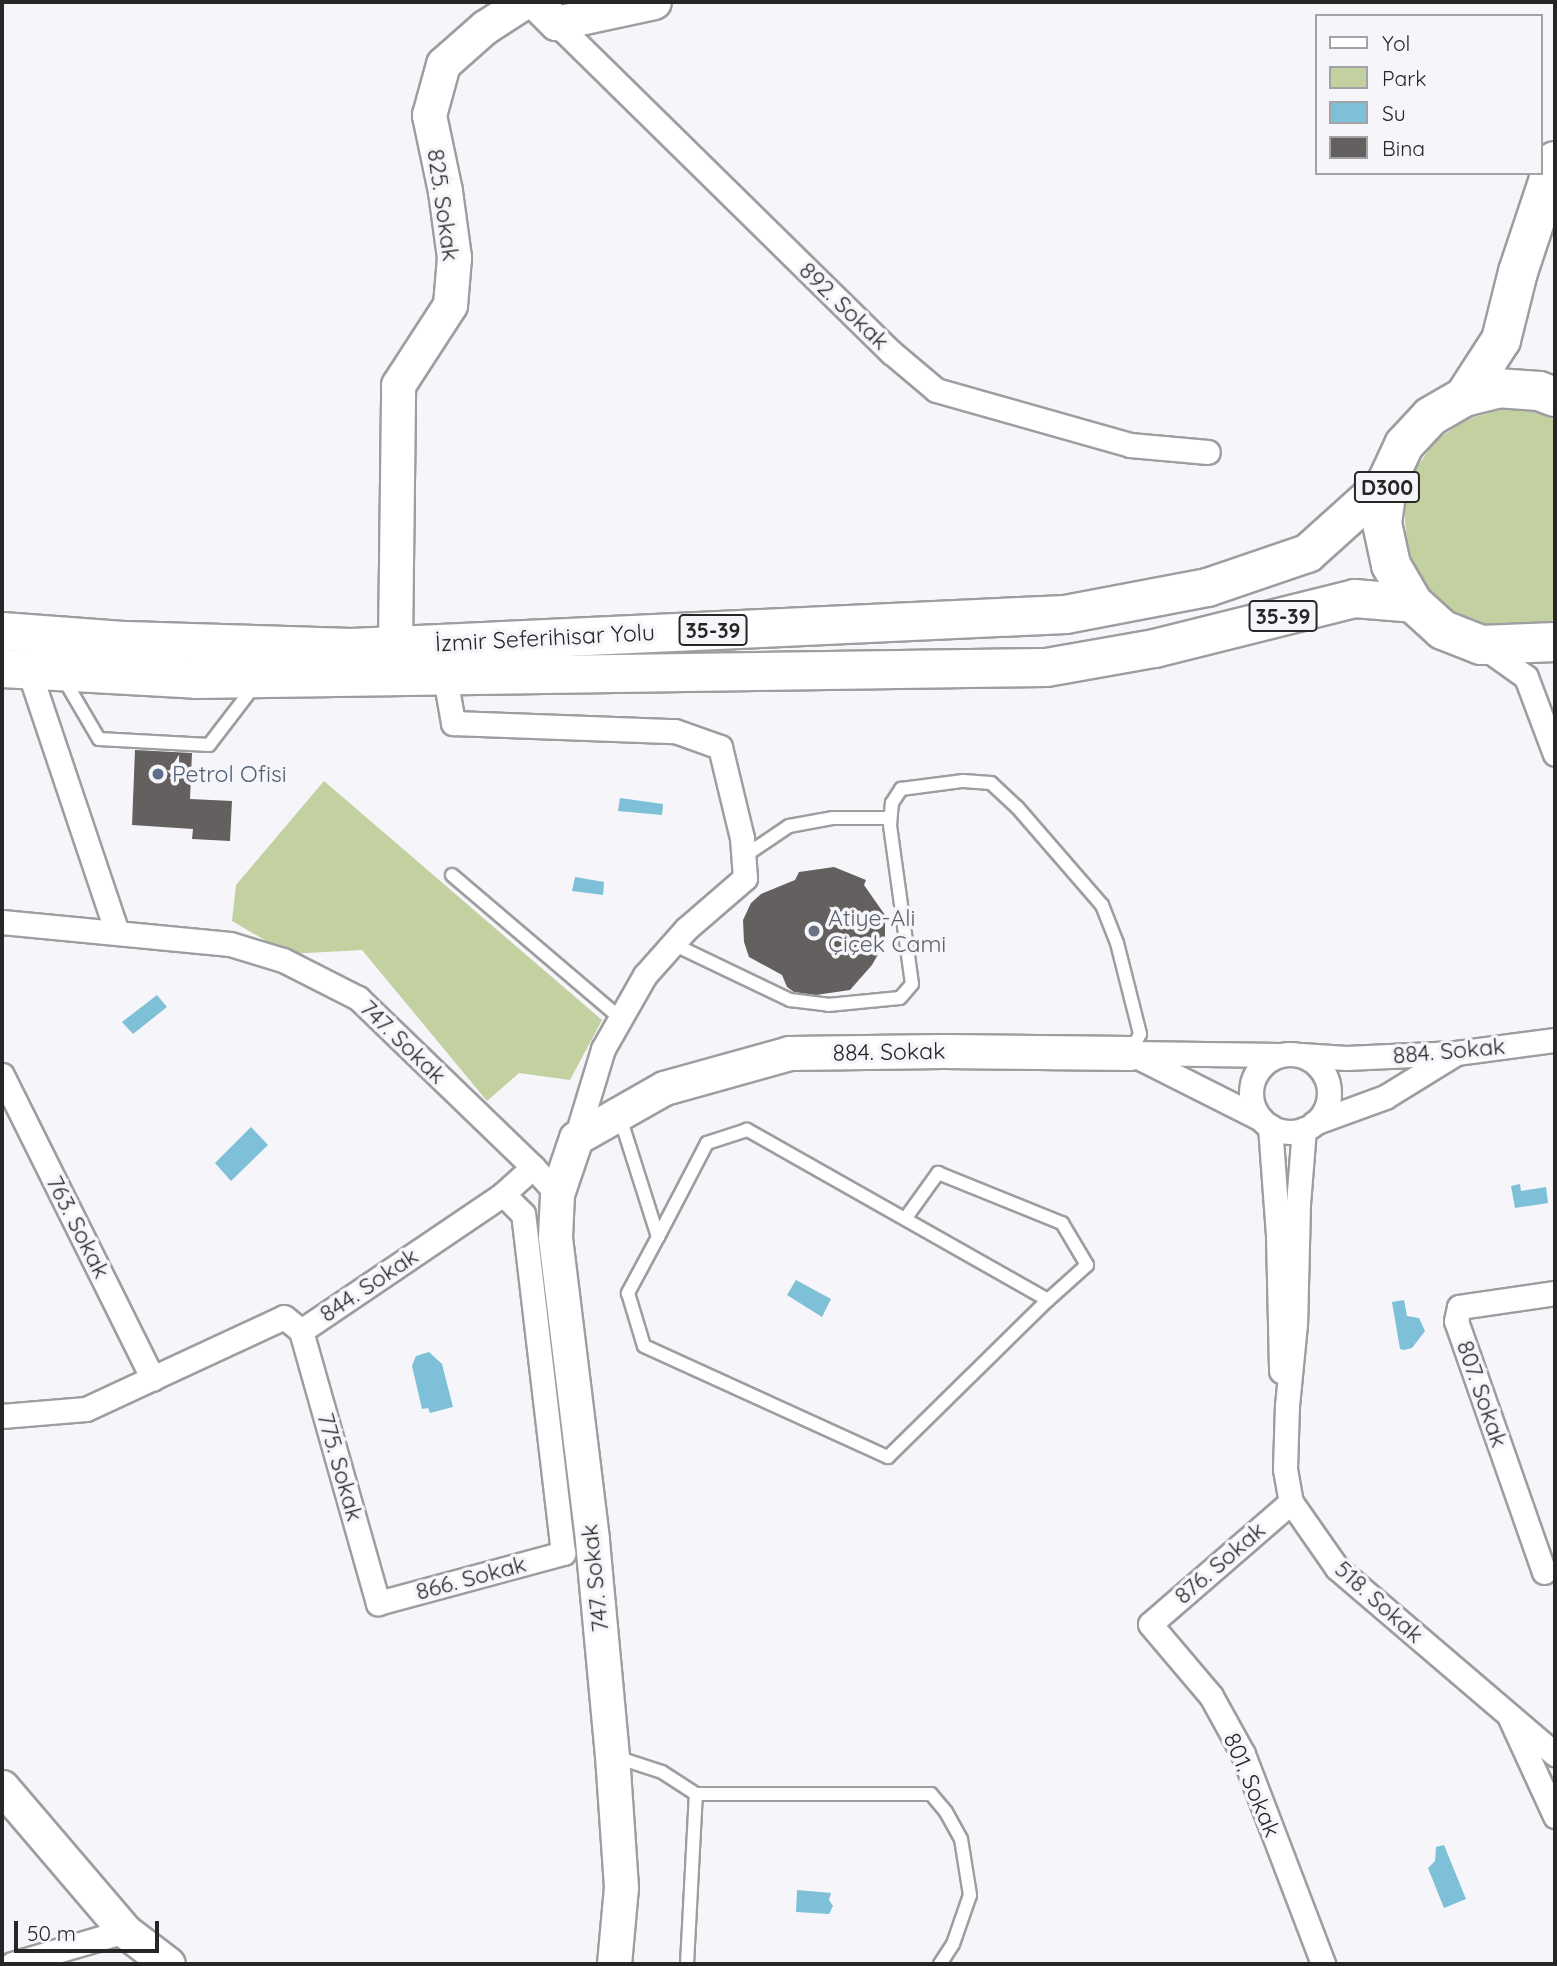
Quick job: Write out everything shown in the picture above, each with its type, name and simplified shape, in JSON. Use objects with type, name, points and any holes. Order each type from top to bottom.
[{"type":"highway","points":[[1464,397],[1501,340],[1518,272],[1555,161]]},
{"type":"highway","points":[[1464,397],[1500,388],[1539,391],[1555,397]]},
{"type":"highway","name":"D300","points":[[1464,397],[1430,417],[1404,445],[1388,480],[1382,523],[1391,565],[1413,603],[1443,629],[1481,645],[1555,642]]},
{"type":"main road","name":"İzmir Seferihisar Yolu","points":[[2,631],[127,640],[351,647],[1065,614],[1207,587],[1307,553],[1388,480]]},
{"type":"main road","name":"İzmir Seferihisar Yolu","points":[[30,671],[260,678],[1046,667],[1154,648],[1354,598],[1413,603]]},
{"type":"street","name":"825. Sokak","points":[[395,645],[398,385],[450,305],[454,257],[445,191],[429,116],[443,64],[485,27],[524,2]]},
{"type":"street","points":[[546,12],[654,2]]},
{"type":"street","name":"892. Sokak","points":[[546,12],[891,352],[936,390],[1129,445],[1208,452]]},
{"type":"street","points":[[1481,645],[1526,677],[1555,754]]},
{"type":"street","points":[[30,671],[117,932]]},
{"type":"street","points":[[444,677],[453,723],[676,731],[720,747],[742,838],[744,868],[645,975],[603,1049],[557,1194],[533,1167]]},
{"type":"street","name":"747. Sokak","points":[[2,922],[230,944],[283,960],[358,998],[533,1167]]},
{"type":"street","name":"884. Sokak","points":[[576,1138],[664,1088],[789,1053],[943,1051],[1346,1058],[1456,1053],[1555,1042]]},
{"type":"street","points":[[1130,1053],[1266,1123],[1293,1132],[1385,1097],[1456,1053]]},
{"type":"street","points":[[1266,1123],[1254,1108],[1252,1082],[1268,1060],[1290,1055],[1321,1069],[1329,1091],[1322,1115],[1309,1126]]},
{"type":"street","name":"763. Sokak","points":[[2,1075],[153,1379]]},
{"type":"street","name":"518. Sokak","points":[[1266,1123],[1278,1235],[1279,1356],[1287,1405]]},
{"type":"street","name":"518. Sokak","points":[[1309,1126],[1298,1204],[1295,1324],[1287,1405],[1285,1469],[1291,1502],[1337,1567],[1509,1715],[1547,1743],[1555,1754]]},
{"type":"street","name":"844. Sokak","points":[[2,1416],[86,1409],[284,1317],[302,1331],[503,1194],[533,1167]]},
{"type":"street","name":"866. Sokak","points":[[378,1604],[563,1553],[523,1214],[503,1194]]},
{"type":"street","name":"747. Sokak","points":[[557,1194],[555,1237],[592,1539],[612,1756],[621,1887],[614,1964]]},
{"type":"street","name":"807. Sokak","points":[[1545,1572],[1456,1321],[1459,1307],[1555,1293]]},
{"type":"street","name":"775. Sokak","points":[[302,1331],[378,1604]]},
{"type":"street","name":"876. Sokak","points":[[1150,1624],[1291,1502]]},
{"type":"street","name":"801. Sokak","points":[[1150,1624],[1211,1696],[1243,1754],[1324,1964]]},
{"type":"street","points":[[1509,1715],[1555,1816]]},
{"type":"street","points":[[2,1787],[125,1931],[168,1964]]},
{"type":"street","points":[[12,1964],[125,1931]]},
{"type":"lane","points":[[30,671],[99,739],[209,745],[260,678]]},
{"type":"lane","points":[[673,944],[790,1000],[828,1006],[900,998],[912,984],[890,818],[892,803],[901,789],[964,781],[991,783],[1017,807],[1102,905],[1117,943],[1140,1034],[1130,1053]]},
{"type":"lane","points":[[744,868],[789,826],[833,818],[890,818]]},
{"type":"lane","points":[[452,875],[620,1018]]},
{"type":"lane","points":[[619,1114],[658,1237]]},
{"type":"lane","points":[[905,1219],[938,1173],[1062,1223],[1087,1265],[888,1457],[644,1346],[628,1293],[707,1143],[747,1130],[1048,1300]]},
{"type":"lane","points":[[612,1756],[662,1772],[696,1794],[930,1794],[946,1812],[961,1839],[970,1895],[953,1944],[940,1964]]},
{"type":"lane","points":[[687,1964],[696,1794]]},
{"type":"green space","points":[[1504,409],[1542,413],[1555,420],[1555,620],[1513,629],[1479,624],[1448,608],[1422,581],[1407,546],[1404,508],[1414,471],[1436,440],[1467,419]]},
{"type":"green space","points":[[324,781],[602,1020],[570,1080],[519,1073],[487,1101],[362,950],[289,954],[232,921],[236,885]]},
{"type":"water","points":[[620,798],[663,804],[662,815],[618,811]]},
{"type":"water","points":[[575,877],[604,882],[603,895],[572,891]]},
{"type":"water","points":[[157,995],[167,1007],[133,1034],[122,1022]]},
{"type":"water","points":[[251,1127],[268,1145],[231,1181],[215,1163]]},
{"type":"water","points":[[1520,1184],[1521,1191],[1546,1187],[1548,1203],[1515,1208],[1511,1186]]},
{"type":"water","points":[[796,1280],[831,1299],[822,1317],[787,1295]]},
{"type":"water","points":[[1404,1300],[1407,1316],[1419,1318],[1425,1331],[1412,1348],[1404,1350],[1400,1349],[1392,1302]]},
{"type":"water","points":[[429,1352],[442,1364],[453,1407],[430,1413],[428,1408],[422,1409],[412,1366],[416,1356]]},
{"type":"water","points":[[1444,1845],[1466,1899],[1444,1908],[1428,1868],[1435,1861],[1436,1847]]},
{"type":"water","points":[[797,1890],[831,1893],[829,1900],[833,1906],[829,1914],[796,1912]]},
{"type":"building","points":[[135,750],[192,753],[190,799],[232,801],[230,841],[192,839],[193,829],[132,825]]},
{"type":"building","name":"Atiye-Ali Çiçek Cami","points":[[834,867],[866,880],[864,885],[885,915],[885,942],[872,965],[850,990],[816,995],[794,992],[787,987],[782,975],[749,957],[744,942],[743,920],[751,903],[761,894],[795,880],[799,872]]},
{"type":"place","name":"Petrol Ofisi","points":[[158,774]]},
{"type":"place","name":"Atiye-Ali Çiçek Cami","points":[[814,931]]}]
